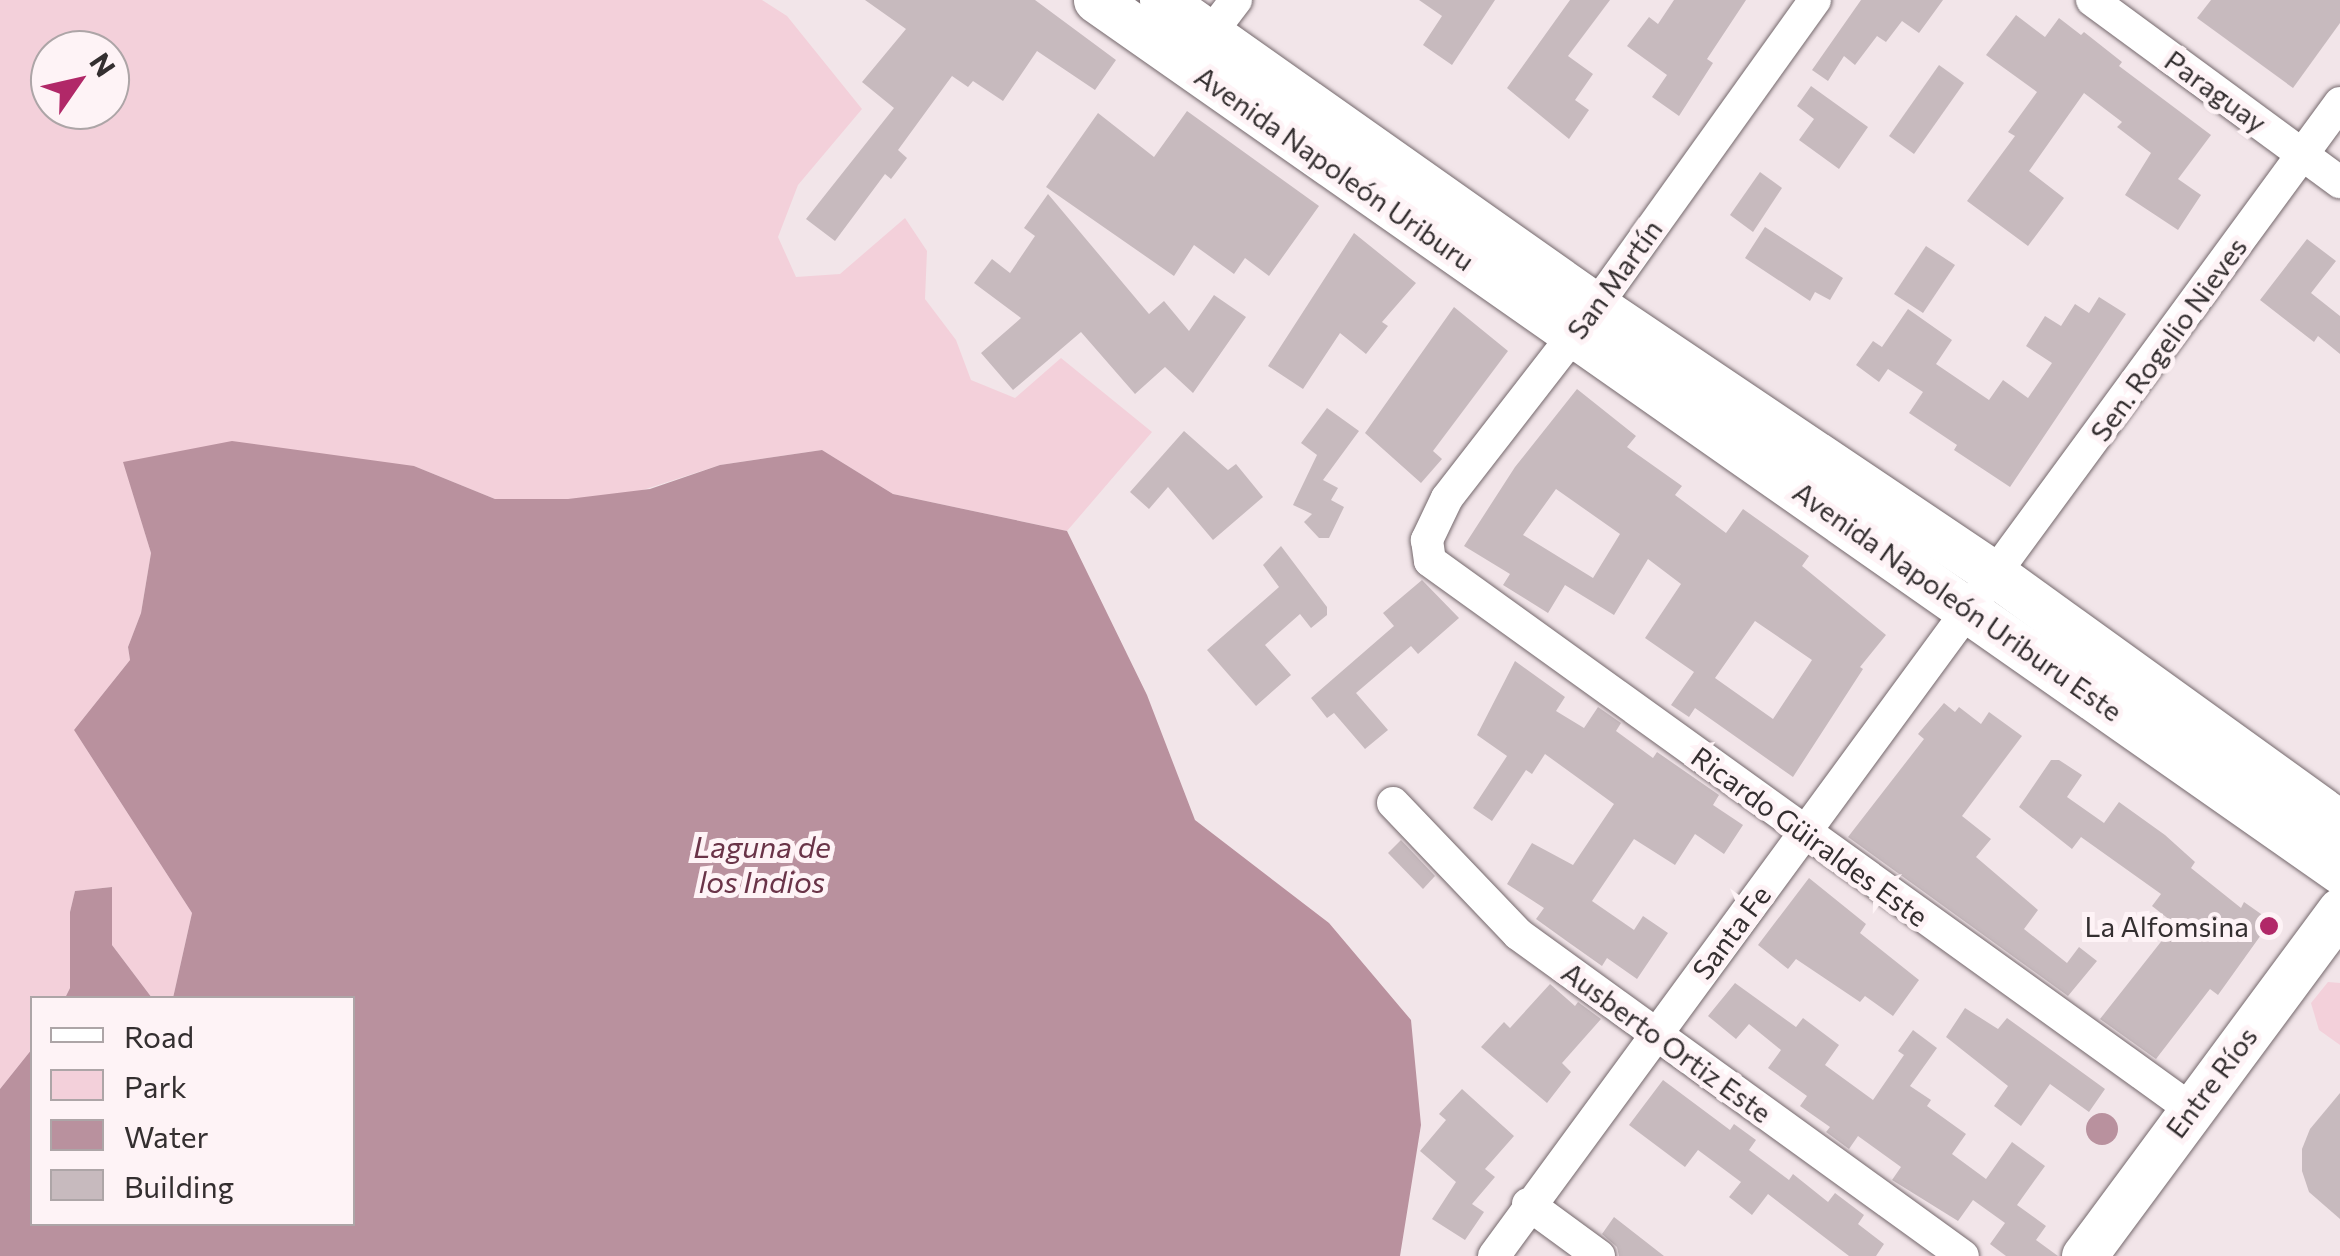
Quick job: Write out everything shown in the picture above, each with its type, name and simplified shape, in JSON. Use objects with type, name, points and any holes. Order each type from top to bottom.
[{"type":"main road","name":"Avenida Napoleón Uriburu","points":[[1096,0],[1585,320]]},
{"type":"main road","name":"Avenida Napoleón Uriburu","points":[[1162,0],[1223,17],[1585,320]]},
{"type":"main road","name":"Avenida Napoleón Uriburu Este","points":[[1585,320],[1983,592],[2340,822]]},
{"type":"main road","name":"Avenida Napoleón Uriburu Este","points":[[1983,592],[2340,871]]},
{"type":"main road","name":"Entre Ríos","points":[[2084,1256],[2340,910]]},
{"type":"street","name":"San Martín","points":[[1430,561],[1427,540],[1447,498],[1585,320],[1815,0]]},
{"type":"street","name":"Paraguay","points":[[2092,0],[2340,182]]},
{"type":"street","name":"Sen. Rogelio Nieves","points":[[1983,592],[2340,103]]},
{"type":"street","name":"Ricardo Güiraldes Este","points":[[1430,561],[2191,1108]]},
{"type":"street","name":"Santa Fe","points":[[1494,1256],[1528,1204],[1983,592]]},
{"type":"street","name":"Ausberto Ortiz Este","points":[[1392,803],[1518,934],[1963,1256]]},
{"type":"street","points":[[1528,1204],[1599,1256]]},
{"type":"green space","points":[[0,0],[762,0],[787,16],[862,109],[798,185],[778,237],[796,277],[840,274],[905,218],[927,251],[925,299],[956,340],[971,380],[1015,398],[1061,358],[1152,432],[1067,531],[893,494],[822,450],[720,465],[566,515],[495,499],[414,466],[124,463],[151,553],[141,613],[128,647],[130,660],[74,730],[192,913],[173,996],[150,996],[112,945],[112,887],[75,891],[70,912],[70,988],[66,996],[30,996],[30,1052],[0,1089]]},
{"type":"green space","points":[[2328,982],[2340,983],[2340,1045],[2319,1030],[2311,1003]]},
{"type":"water","name":"Laguna de los Indios","points":[[232,441],[414,466],[495,499],[568,499],[650,489],[720,465],[822,450],[893,494],[1067,531],[1147,695],[1195,820],[1329,923],[1411,1020],[1421,1125],[1400,1256],[0,1256],[0,1089],[30,1052],[30,1226],[355,1226],[355,996],[173,996],[192,913],[74,730],[130,660],[128,647],[141,613],[151,553],[123,462]]},
{"type":"water","points":[[112,887],[112,945],[150,996],[66,996],[70,988],[70,912],[75,891]]},
{"type":"water","points":[[2102,1113],[2113,1118],[2118,1129],[2113,1140],[2102,1145],[2091,1140],[2086,1129],[2091,1118]]},
{"type":"building","points":[[865,0],[1035,0],[1116,60],[1095,90],[1037,51],[1003,101],[973,81],[968,87],[952,76],[898,150],[907,158],[891,179],[885,174],[835,241],[806,219],[894,108],[862,82],[906,29]]},
{"type":"building","points":[[1419,0],[1495,0],[1452,65],[1423,45],[1442,16]]},
{"type":"building","points":[[1570,0],[1610,0],[1568,56],[1593,74],[1575,100],[1589,110],[1569,139],[1507,88]]},
{"type":"building","points":[[1674,0],[1746,0],[1707,59],[1713,63],[1679,116],[1652,97],[1667,75],[1627,46],[1649,17],[1658,24]]},
{"type":"building","points":[[1861,0],[1943,0],[1919,33],[1902,21],[1886,42],[1877,36],[1855,65],[1844,56],[1828,81],[1812,70]]},
{"type":"building","points":[[2211,0],[2340,0],[2340,23],[2293,88],[2197,18]]},
{"type":"building","points":[[2016,15],[2045,37],[2059,18],[2081,35],[2084,32],[2122,62],[2119,66],[2211,135],[2178,179],[2201,195],[2178,230],[2125,195],[2151,153],[2117,127],[2122,122],[2084,93],[2029,171],[2064,198],[2028,246],[1967,201],[2015,136],[2008,132],[2037,92],[1986,55]]},
{"type":"building","points":[[1939,65],[1964,83],[1914,154],[1889,136]]},
{"type":"building","points":[[1811,86],[1868,127],[1839,169],[1799,140],[1814,119],[1797,106]]},
{"type":"building","points":[[1187,111],[1319,206],[1269,276],[1245,258],[1234,274],[1194,245],[1174,276],[1046,187],[1098,113],[1154,157]]},
{"type":"building","points":[[1760,172],[1782,188],[1753,232],[1730,215]]},
{"type":"building","points":[[1048,194],[1149,314],[1164,301],[1189,331],[1214,295],[1246,317],[1193,393],[1165,367],[1135,394],[1081,332],[1013,390],[981,353],[1021,318],[974,283],[992,259],[1010,273],[1035,236],[1024,228]]},
{"type":"building","points":[[1765,227],[1843,278],[1830,300],[1815,292],[1810,301],[1745,258]]},
{"type":"building","points":[[1354,233],[1416,283],[1382,322],[1388,326],[1366,354],[1340,333],[1303,389],[1268,366]]},
{"type":"building","points":[[2307,239],[2336,261],[2311,293],[2340,316],[2340,354],[2318,336],[2314,342],[2260,300]]},
{"type":"building","points":[[1926,246],[1955,265],[1923,313],[1894,294]]},
{"type":"building","points":[[2099,297],[2126,314],[2010,487],[1954,450],[1957,445],[1909,413],[1923,392],[1888,369],[1879,382],[1856,365],[1873,341],[1882,347],[1908,309],[1952,340],[1936,364],[1989,400],[2003,380],[2028,398],[2052,363],[2026,346],[2045,316],[2061,326],[2075,304],[2089,313]]},
{"type":"building","points":[[1454,307],[1508,351],[1433,451],[1442,459],[1421,483],[1365,433]]},
{"type":"building","points":[[1577,389],[1636,436],[1627,447],[1682,486],[1675,495],[1726,533],[1743,509],[1809,556],[1802,566],[1886,635],[1860,667],[1863,669],[1793,777],[1695,708],[1689,717],[1671,705],[1694,672],[1645,638],[1681,584],[1648,559],[1614,615],[1565,585],[1548,613],[1503,585],[1510,574],[1464,546],[1515,467]],"holes":[[[1556,489],[1620,534],[1593,578],[1523,535]],[[1755,621],[1812,660],[1773,719],[1715,678]]]},
{"type":"building","points":[[1327,408],[1359,431],[1323,480],[1338,488],[1331,500],[1344,507],[1329,538],[1319,538],[1304,522],[1312,514],[1293,505],[1317,455],[1301,443]]},
{"type":"building","points":[[1184,431],[1228,470],[1236,464],[1263,497],[1213,540],[1168,487],[1149,509],[1130,492]]},
{"type":"building","points":[[1281,546],[1327,607],[1327,615],[1311,628],[1300,614],[1265,645],[1291,675],[1256,706],[1207,650],[1279,587],[1263,565]]},
{"type":"building","points":[[1422,580],[1459,618],[1418,654],[1411,646],[1356,693],[1388,730],[1365,749],[1334,713],[1327,718],[1311,698],[1394,626],[1383,613]]},
{"type":"building","points":[[1515,661],[1565,697],[1556,711],[1584,728],[1598,707],[1621,723],[1616,731],[1653,758],[1657,752],[1719,795],[1713,805],[1743,825],[1724,854],[1695,834],[1675,865],[1634,839],[1592,901],[1634,930],[1643,916],[1668,933],[1637,979],[1607,958],[1602,966],[1536,919],[1544,908],[1507,884],[1532,843],[1573,865],[1614,804],[1545,754],[1532,774],[1526,770],[1492,821],[1473,808],[1507,756],[1477,735]]},
{"type":"building","points":[[1944,703],[1955,712],[1959,707],[1981,724],[1989,712],[2022,736],[1962,816],[1991,839],[1976,857],[2038,910],[2024,929],[2067,963],[2079,947],[2097,961],[2068,996],[1848,837],[1924,739],[1918,734]]},
{"type":"building","points":[[2051,760],[2059,760],[2082,775],[2067,797],[2104,823],[2119,802],[2165,835],[2195,862],[2191,868],[2241,908],[2244,902],[2271,921],[2218,995],[2210,989],[2156,1059],[2100,1019],[2175,924],[2152,906],[2161,894],[2081,837],[2072,849],[2019,807]]},
{"type":"building","points":[[1401,840],[1435,876],[1423,889],[1388,853]]},
{"type":"building","points":[[1809,878],[1866,924],[1860,933],[1919,980],[1893,1016],[1865,996],[1860,1002],[1796,959],[1788,969],[1758,945]]},
{"type":"building","points":[[1735,983],[1796,1027],[1803,1018],[1839,1045],[1825,1065],[1873,1100],[1904,1055],[1898,1051],[1913,1030],[1937,1048],[1910,1086],[1931,1100],[1927,1106],[1966,1134],[1952,1154],[1986,1179],[2012,1142],[2045,1166],[2017,1205],[2046,1226],[2036,1240],[2058,1256],[2006,1256],[1990,1244],[2005,1223],[1973,1200],[1958,1221],[1892,1180],[1901,1167],[1858,1136],[1849,1149],[1826,1132],[1830,1127],[1800,1106],[1807,1096],[1768,1068],[1781,1050],[1749,1024],[1736,1039],[1708,1016]]},
{"type":"building","points":[[1550,984],[1575,1006],[1578,1002],[1601,1019],[1562,1063],[1571,1072],[1547,1103],[1481,1047],[1504,1022],[1510,1028]]},
{"type":"building","points":[[1965,1008],[1998,1029],[2007,1018],[2105,1089],[2089,1112],[2050,1084],[2021,1126],[1994,1106],[2008,1086],[1946,1037]]},
{"type":"building","points":[[1663,1080],[1730,1130],[1734,1124],[1756,1140],[1749,1150],[1789,1180],[1793,1174],[1828,1202],[1835,1193],[1864,1215],[1858,1224],[1884,1244],[1876,1256],[1849,1256],[1768,1194],[1752,1215],[1729,1197],[1741,1182],[1698,1150],[1685,1167],[1629,1125]]},
{"type":"building","points":[[1462,1089],[1514,1136],[1485,1169],[1495,1177],[1472,1204],[1484,1212],[1465,1240],[1432,1219],[1456,1182],[1420,1151],[1446,1120],[1439,1114]]},
{"type":"building","points":[[2340,1093],[2340,1219],[2309,1192],[2302,1171],[2302,1149],[2310,1129]]},
{"type":"building","points":[[1614,1217],[1664,1256],[1619,1256],[1617,1247],[1602,1234]]},
{"type":"place","name":"La Alfomsina","points":[[2269,926]]}]
